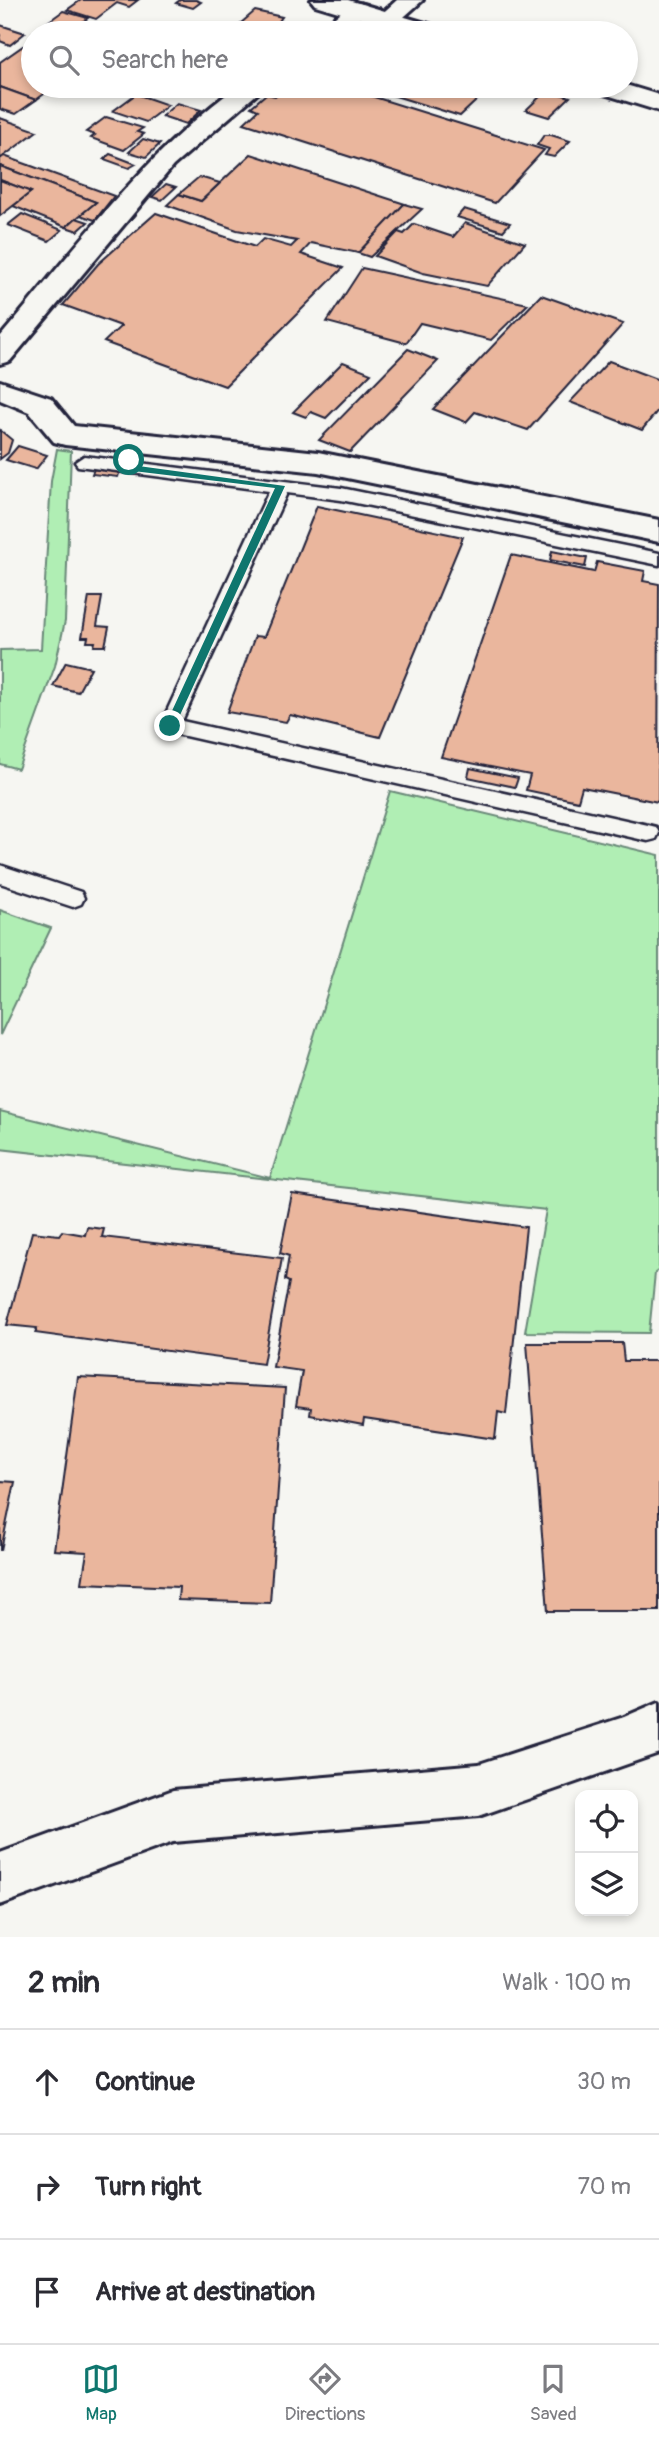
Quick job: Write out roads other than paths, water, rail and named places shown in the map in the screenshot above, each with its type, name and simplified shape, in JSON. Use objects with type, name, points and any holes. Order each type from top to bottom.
[{"type":"street","points":[[323,0],[394,21]]},
{"type":"street","points":[[388,19],[411,0]]},
{"type":"street","points":[[343,21],[358,10]]},
{"type":"street","points":[[638,97],[659,103]]},
{"type":"street","points":[[0,355],[164,160],[210,118],[238,98]]},
{"type":"street","points":[[0,390],[40,405],[65,435],[130,455],[318,462],[659,531]]},
{"type":"street","points":[[0,1879],[173,1816],[480,1790],[627,1741],[659,1727]]},
{"type":"lane","points":[[84,462],[130,455],[281,486],[341,494],[659,559]]},
{"type":"lane","points":[[281,486],[170,726],[648,832]]},
{"type":"lane","points":[[0,874],[74,898]]}]
